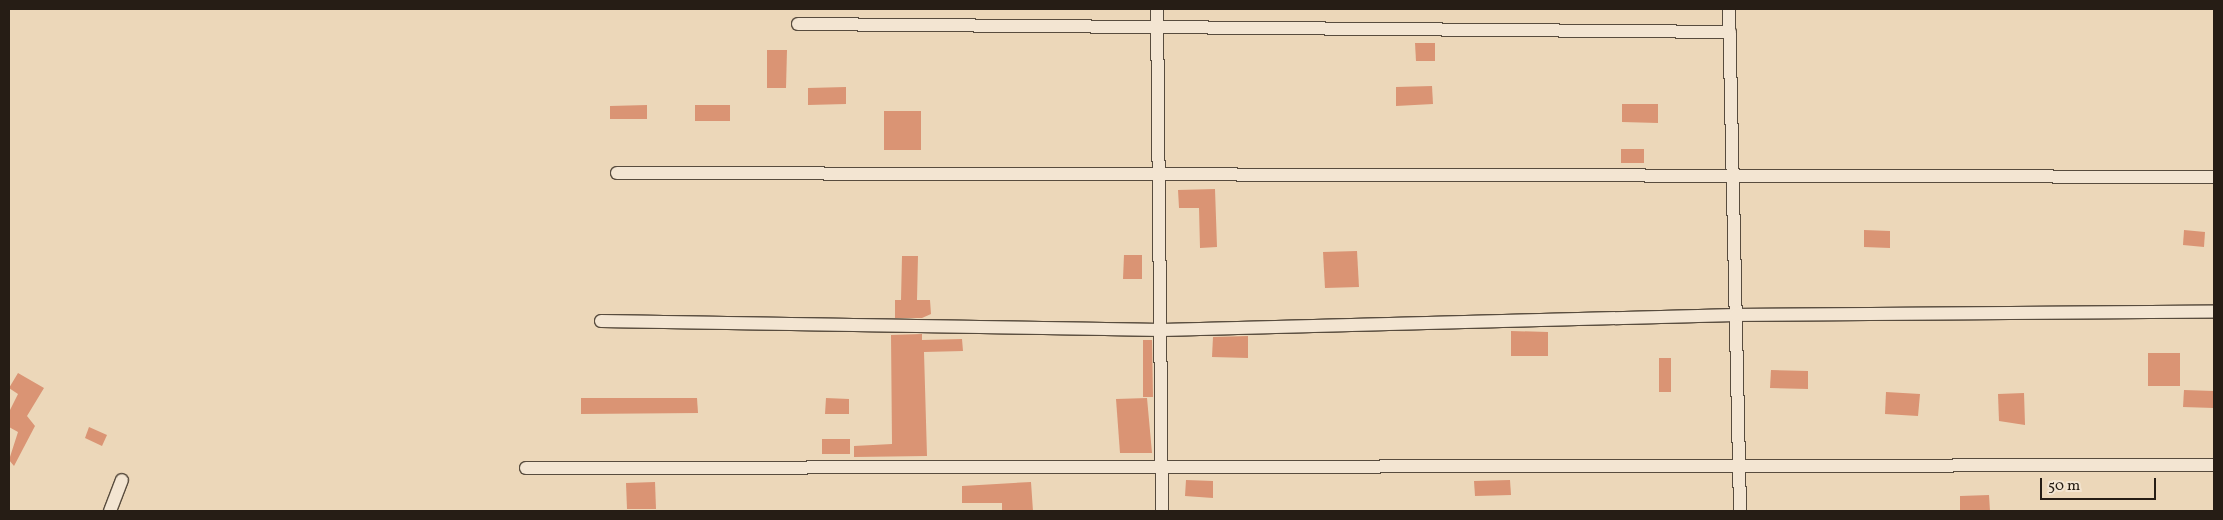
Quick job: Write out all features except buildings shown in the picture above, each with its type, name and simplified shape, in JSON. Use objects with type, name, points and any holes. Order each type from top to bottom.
[{"type":"street","points":[[1156,9],[1162,330],[1162,511]]},
{"type":"street","points":[[1729,9],[1740,511]]},
{"type":"street","points":[[798,24],[1730,32]]},
{"type":"street","points":[[617,173],[2214,177]]},
{"type":"street","points":[[601,321],[1162,330],[1736,315],[2214,312]]},
{"type":"street","points":[[526,468],[2214,465]]},
{"type":"street","points":[[110,511],[122,480]]}]
